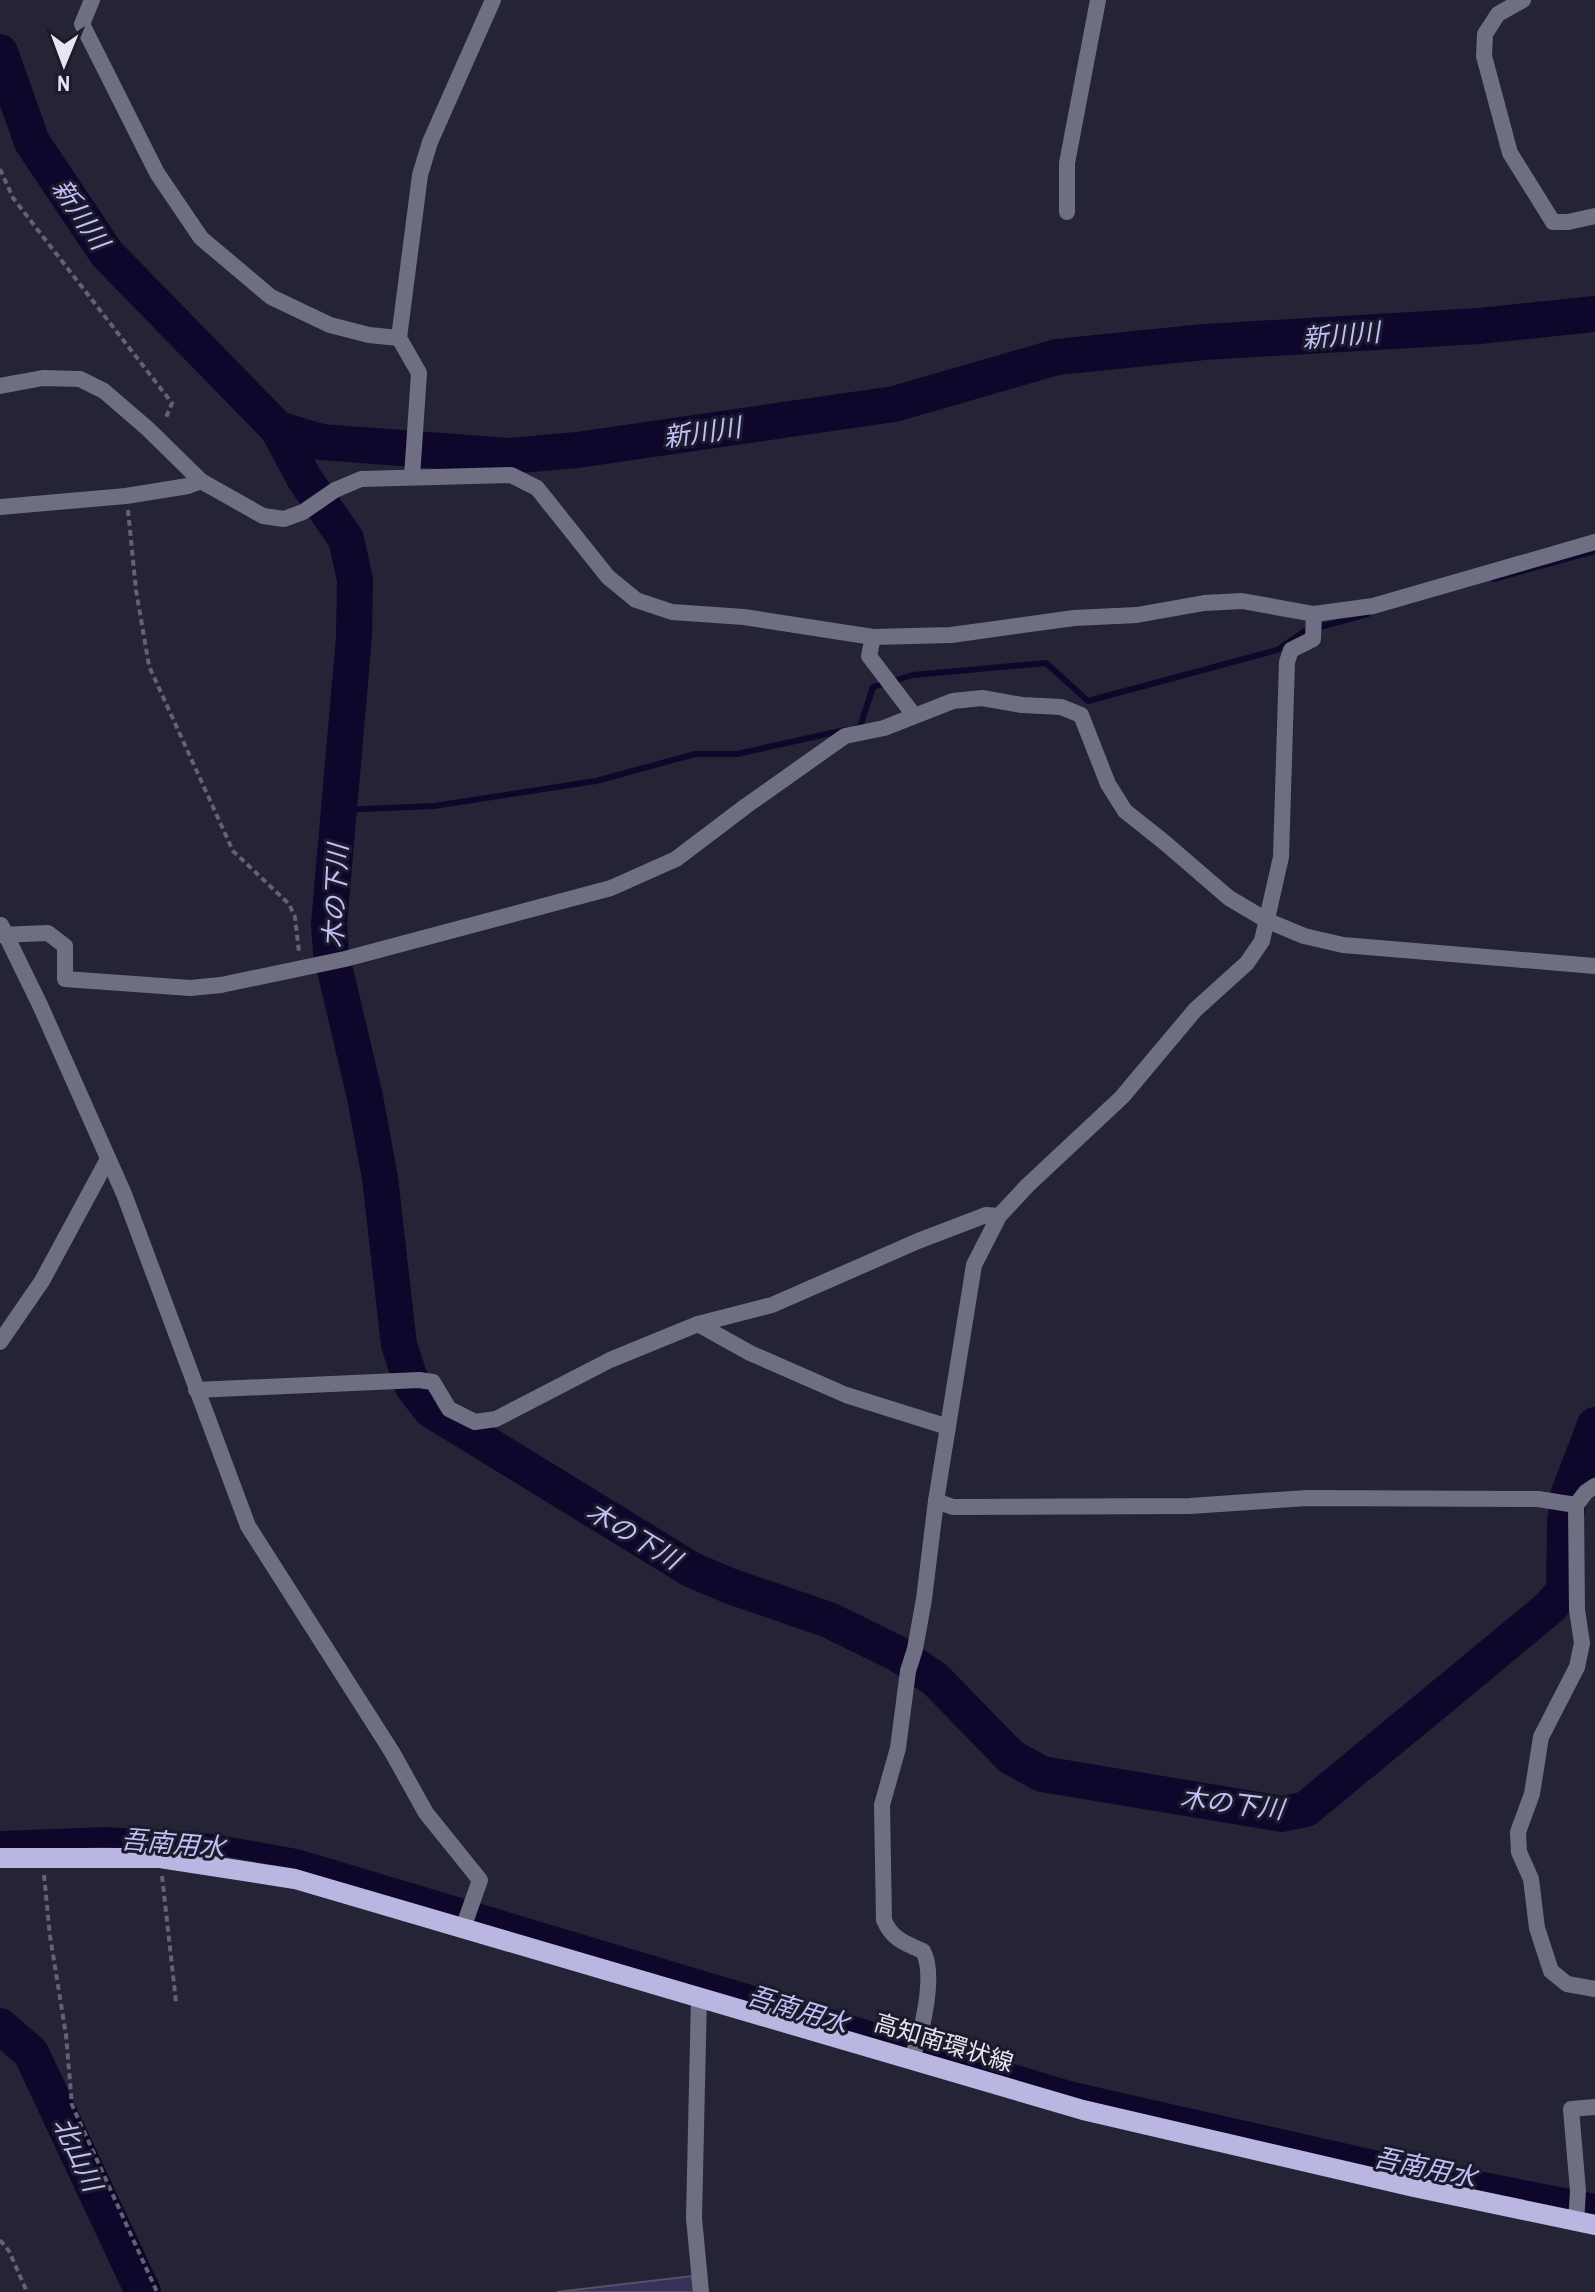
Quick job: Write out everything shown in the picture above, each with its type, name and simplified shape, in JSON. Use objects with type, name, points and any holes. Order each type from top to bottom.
[{"type":"main road","name":"高知南環状線","points":[[0,1858],[160,1858],[295,1879],[468,1916],[699,1996],[915,2050],[1083,2110],[1586,2223]]},
{"type":"street","points":[[92,0],[82,24],[157,173],[201,238],[271,297],[330,325],[369,335],[399,338]]},
{"type":"street","points":[[412,472],[419,373],[399,338],[420,175],[430,142],[493,0]]},
{"type":"street","points":[[1067,212],[1067,163],[1098,0]]},
{"type":"street","points":[[1523,0],[1498,14],[1485,34],[1484,45],[1484,56],[1510,153],[1553,222],[1595,216]]},
{"type":"street","points":[[0,386],[43,378],[80,379],[104,391],[201,481],[263,516],[284,519],[303,512],[335,490],[361,479],[412,472],[511,475],[537,488],[608,577],[636,600],[672,612],[744,617],[873,637],[983,632],[1074,618],[1137,615],[1204,603],[1242,601],[1313,624],[1595,542]]},
{"type":"street","points":[[0,507],[126,496],[201,481]]},
{"type":"street","points":[[915,2050],[924,2017],[928,1960],[923,1951],[900,1942],[889,1932],[884,1920],[882,1805],[898,1748],[908,1671],[915,1649],[974,1265],[999,1216],[1122,1097],[1195,1010],[1247,963],[1262,941],[1281,857],[1287,662],[1291,650],[1313,639],[1313,624]]},
{"type":"street","points":[[873,637],[869,656],[913,714]]},
{"type":"street","points":[[468,1916],[480,1880],[426,1813],[392,1752],[248,1526],[124,1194],[40,1005],[2,931],[48,933],[65,946],[65,979],[190,988],[221,985],[345,959],[611,888],[676,859],[845,736],[884,728],[913,714],[953,701],[982,698],[1022,705],[1061,707],[1081,715],[1108,784],[1125,811],[1229,898],[1268,921],[1304,936],[1343,945],[1595,966]]},
{"type":"street","points":[[0,1342],[42,1281],[108,1159]]},
{"type":"street","points":[[196,1390],[419,1380],[433,1382],[449,1409],[475,1422],[496,1419],[610,1360],[698,1324],[772,1305],[918,1241],[986,1215],[999,1216]]},
{"type":"street","points":[[698,1324],[750,1353],[846,1395],[948,1427]]},
{"type":"street","points":[[936,1501],[953,1507],[1190,1506],[1307,1498],[1538,1499],[1570,1504],[1595,1486]]},
{"type":"street","points":[[1570,1504],[1582,1643],[1577,1667],[1541,1737],[1532,1794],[1518,1832],[1519,1852],[1531,1879],[1537,1928],[1551,1971],[1567,1984],[1595,1989]]},
{"type":"street","points":[[699,1996],[694,2218],[701,2292]]},
{"type":"street","points":[[1586,2223],[1578,2191],[1571,2109],[1595,2107]]},
{"type":"path","points":[[0,169],[13,198],[172,403],[157,437]]},
{"type":"path","points":[[126,496],[136,590],[149,666],[233,851],[289,904],[295,917],[301,968]]},
{"type":"path","points":[[42,1856],[50,1936],[66,2035],[72,2105],[157,2292]]},
{"type":"path","points":[[160,1858],[176,2002]]},
{"type":"path","points":[[0,2240],[9,2251],[27,2292]]},
{"type":"building","points":[[692,2276],[694,2292],[557,2292]]},
{"type":"waterway","name":"新川川","points":[[0,52],[32,142],[107,254],[278,429],[321,442],[508,456],[577,450],[894,404],[1057,357],[1204,342],[1479,326],[1595,314]]},
{"type":"waterway","name":"木の下川","points":[[278,429],[304,478],[346,539],[355,580],[354,637],[329,924],[331,953],[365,1097],[380,1178],[399,1345],[413,1387],[431,1410],[692,1570],[829,1620],[898,1654],[935,1679],[1011,1757],[1042,1774],[1282,1814],[1306,1809],[1549,1608],[1564,1591],[1565,1523],[1569,1493],[1595,1425]]},
{"type":"waterway","points":[[1494,579],[1595,551]]},
{"type":"waterway","points":[[856,728],[860,727],[873,687],[913,675],[1046,663],[1088,701],[1277,650],[1305,631],[1368,614]]},
{"type":"waterway","points":[[339,810],[434,806],[596,781],[695,754],[737,754],[845,730]]},
{"type":"waterway","name":"吾南用水","points":[[0,1841],[105,1837],[213,1844],[297,1859],[1073,2092],[1391,2164],[1595,2204]]},
{"type":"waterway","name":"北山川","points":[[0,2026],[31,2053],[143,2292]]}]
